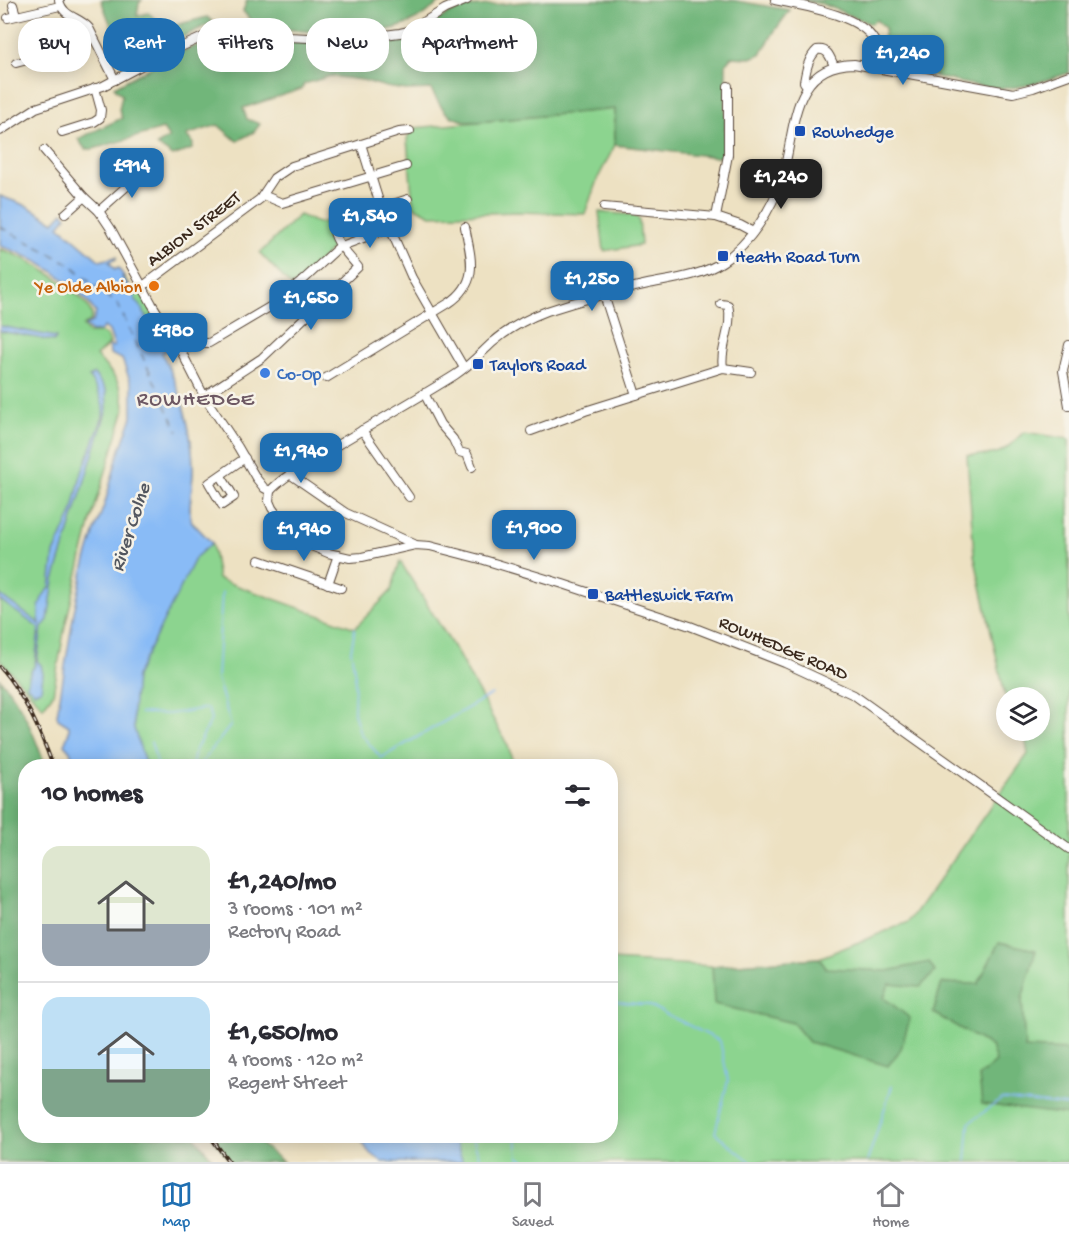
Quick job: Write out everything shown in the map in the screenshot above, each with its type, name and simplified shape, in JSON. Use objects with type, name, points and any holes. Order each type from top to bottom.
[{"type":"street","points":[[0,131],[36,108],[115,80],[154,58],[202,37],[227,34],[329,39],[399,33],[409,31],[445,9],[467,0]]},
{"type":"street","points":[[775,0],[824,11],[862,28],[876,43],[878,68]]},
{"type":"street","points":[[13,5],[12,16],[60,3],[67,15],[87,25],[115,80]]},
{"type":"street","points":[[16,63],[76,47],[93,38]]},
{"type":"street","points":[[807,86],[804,82],[805,74],[809,61],[817,50],[824,50],[828,53],[834,66]]},
{"type":"street","points":[[44,150],[99,211],[120,243],[204,396],[261,485],[270,491],[291,475],[464,368],[493,342],[527,320],[546,311],[709,269],[733,255],[753,232],[771,202],[781,179],[800,99],[807,86],[823,71],[834,66],[854,64],[1013,93],[1069,75]]},
{"type":"street","points":[[716,217],[728,155],[728,86]]},
{"type":"street","points":[[62,132],[100,118],[102,110],[95,88]]},
{"type":"street","name":"ALBION STREET","points":[[143,286],[263,195],[274,178],[292,166],[399,132],[410,132]]},
{"type":"street","points":[[361,144],[381,208],[412,278],[464,368]]},
{"type":"street","points":[[263,195],[282,203],[406,166]]},
{"type":"street","points":[[99,211],[147,168]]},
{"type":"street","points":[[65,214],[84,197]]},
{"type":"street","points":[[204,396],[262,358],[358,267],[341,246],[333,231],[334,224],[408,199]]},
{"type":"street","points":[[604,207],[716,217],[753,232]]},
{"type":"street","points":[[326,378],[456,298],[468,284],[472,264],[465,227]]},
{"type":"street","points":[[181,351],[198,343],[209,344],[273,305],[341,246],[390,228]]},
{"type":"street","points":[[604,295],[636,395]]},
{"type":"street","points":[[723,368],[722,360],[731,317],[727,304]]},
{"type":"street","points":[[1069,345],[1064,371],[1069,406]]},
{"type":"street","points":[[531,431],[585,411],[723,368],[751,372]]},
{"type":"street","points":[[424,393],[440,424],[453,439],[459,452],[466,454],[471,467]]},
{"type":"street","points":[[362,430],[410,497]]},
{"type":"street","points":[[221,476],[245,458]]},
{"type":"street","points":[[291,475],[346,513],[415,545]]},
{"type":"street","name":"ROWHEDGE ROAD","points":[[270,491],[268,501],[286,527],[309,545],[338,555],[350,558],[362,557],[415,545],[430,546],[564,584],[690,626],[785,663],[854,695],[1069,849]]},
{"type":"street","points":[[328,584],[338,555]]},
{"type":"street","points":[[259,560],[341,588]]},
{"type":"green space","points":[[101,0],[142,0],[139,3],[137,16],[148,13],[155,18],[108,18]]},
{"type":"green space","points":[[247,0],[444,0],[418,18],[401,18],[401,26],[389,30],[389,18],[306,18],[306,31],[294,30],[294,18],[249,18],[243,11]]},
{"type":"green space","points":[[547,0],[731,0],[790,10],[761,54],[751,58],[731,57],[726,63],[725,158],[615,145],[615,109],[477,122],[467,121],[453,118],[448,114],[431,89],[406,90],[363,80],[330,76],[304,84],[302,89],[243,108],[247,119],[260,124],[254,132],[237,141],[218,125],[186,135],[193,143],[192,149],[173,156],[157,145],[169,138],[163,129],[93,149],[85,149],[78,139],[122,118],[119,110],[122,95],[114,87],[142,72],[185,72],[185,50],[197,46],[197,72],[294,72],[294,42],[306,42],[306,72],[389,72],[389,39],[401,38],[401,72],[537,72],[537,18],[441,18],[466,7]]},
{"type":"green space","points":[[797,0],[1069,0],[1069,73],[1027,85],[1001,88],[958,82],[888,64],[882,47],[885,28],[876,20],[871,24],[823,4]]},
{"type":"green space","points":[[197,20],[197,30],[185,36],[185,23]]},
{"type":"green space","points":[[615,109],[615,145],[597,180],[585,214],[517,212],[431,215],[413,206],[407,139],[414,128]]},
{"type":"green space","points":[[0,196],[27,206],[54,222],[63,212],[59,226],[100,261],[116,257],[109,262],[115,270],[118,268],[135,295],[142,290],[169,343],[170,348],[162,353],[180,395],[191,440],[193,470],[190,516],[192,522],[212,543],[218,579],[355,628],[391,591],[400,561],[456,651],[508,746],[512,759],[120,759],[167,397]]},
{"type":"green space","points":[[599,212],[633,215],[639,219],[641,245],[604,251]]},
{"type":"green space","points":[[299,215],[318,223],[328,221],[337,244],[295,285],[290,285],[260,253]]},
{"type":"green space","points":[[0,249],[24,259],[66,285],[87,306],[92,315],[91,320],[83,326],[89,333],[102,333],[107,336],[110,343],[96,356],[117,381],[124,403],[124,412],[91,520],[65,626],[53,694],[43,707],[0,660],[0,331],[54,341],[55,337],[0,326]]},
{"type":"green space","points":[[1024,432],[1069,439],[1069,1162],[423,1162],[409,1143],[618,1143],[618,960],[712,966],[819,958],[909,922],[1028,754],[1026,741],[1050,741],[1050,687],[1003,687],[974,555],[967,455],[994,454],[1004,449]]},
{"type":"green space","points":[[0,679],[21,709],[42,759],[18,759],[18,1143],[200,1143],[215,1162],[0,1162]]},
{"type":"green space","points":[[999,942],[1036,950],[1022,999],[1025,1048],[1069,1050],[1069,1115],[982,1104],[979,1076],[996,1062],[991,1046],[933,1013],[942,983],[978,984]]},
{"type":"green space","points":[[819,958],[826,968],[888,971],[929,962],[935,972],[920,987],[889,984],[884,998],[910,1018],[901,1049],[888,1066],[809,1042],[793,1023],[714,1004],[712,966]]},
{"type":"green space","points":[[217,1143],[260,1143],[283,1162],[231,1162]]},
{"type":"water","name":"River Colne","points":[[0,196],[27,206],[54,222],[63,212],[67,216],[59,226],[100,261],[116,257],[109,262],[124,276],[122,277],[150,321],[155,319],[170,348],[162,353],[180,395],[191,440],[193,470],[190,516],[192,522],[212,543],[196,557],[136,676],[134,728],[144,759],[73,759],[64,744],[69,726],[58,719],[57,715],[84,567],[132,417],[132,386],[122,359],[110,354],[109,346],[114,345],[109,331],[104,327],[100,331],[92,332],[85,326],[93,321],[96,313],[87,301],[53,272],[27,257],[0,246]]},
{"type":"water","points":[[0,326],[56,337],[54,341],[0,331]]},
{"type":"water","points":[[94,374],[106,390],[107,409],[54,580],[48,620],[42,627],[37,661],[41,665],[43,674],[41,690],[34,692],[27,686],[30,673],[35,665],[39,628],[0,600],[0,595],[40,624],[40,604],[50,588],[54,553],[72,513],[81,475],[103,417],[102,401],[89,377]]},
{"type":"water","points":[[363,1143],[456,1143],[463,1162],[382,1162],[368,1151]]},
{"type":"waterway","points":[[204,759],[231,725],[217,678],[222,592]]},
{"type":"waterway","points":[[355,628],[351,651],[355,675],[354,713],[360,733],[381,758],[492,694]]},
{"type":"waterway","points":[[140,713],[169,714],[208,708],[211,720],[195,751],[193,759]]},
{"type":"waterway","points":[[151,742],[156,759]]},
{"type":"waterway","points":[[618,1002],[648,1005],[720,1041],[728,1080],[715,1133],[751,1162]]},
{"type":"waterway","points":[[867,1162],[892,1086]]},
{"type":"waterway","points":[[966,1162],[969,1123],[1002,1099],[1069,1106]]},
{"type":"waterway","points":[[474,1143],[481,1162]]},
{"type":"waterway","points":[[517,1143],[518,1157],[527,1162]]},
{"type":"ferry route","points":[[0,227],[70,264],[118,305],[178,431]]},
{"type":"railway","points":[[0,667],[31,714],[50,759]]},
{"type":"railway","points":[[215,1143],[229,1162]]},
{"type":"place","name":"Rowhedge","points":[[800,131]]},
{"type":"place","name":"Heath Road Turn","points":[[723,256]]},
{"type":"place","name":"Ye Olde Albion","points":[[154,286]]},
{"type":"place","name":"Taylors Road","points":[[478,364]]},
{"type":"place","name":"Co-Op","points":[[265,373]]},
{"type":"place","name":"Battleswick Farm","points":[[593,594]]},
{"type":"district","name":"ROWHEDGE","points":[[196,398]]}]
